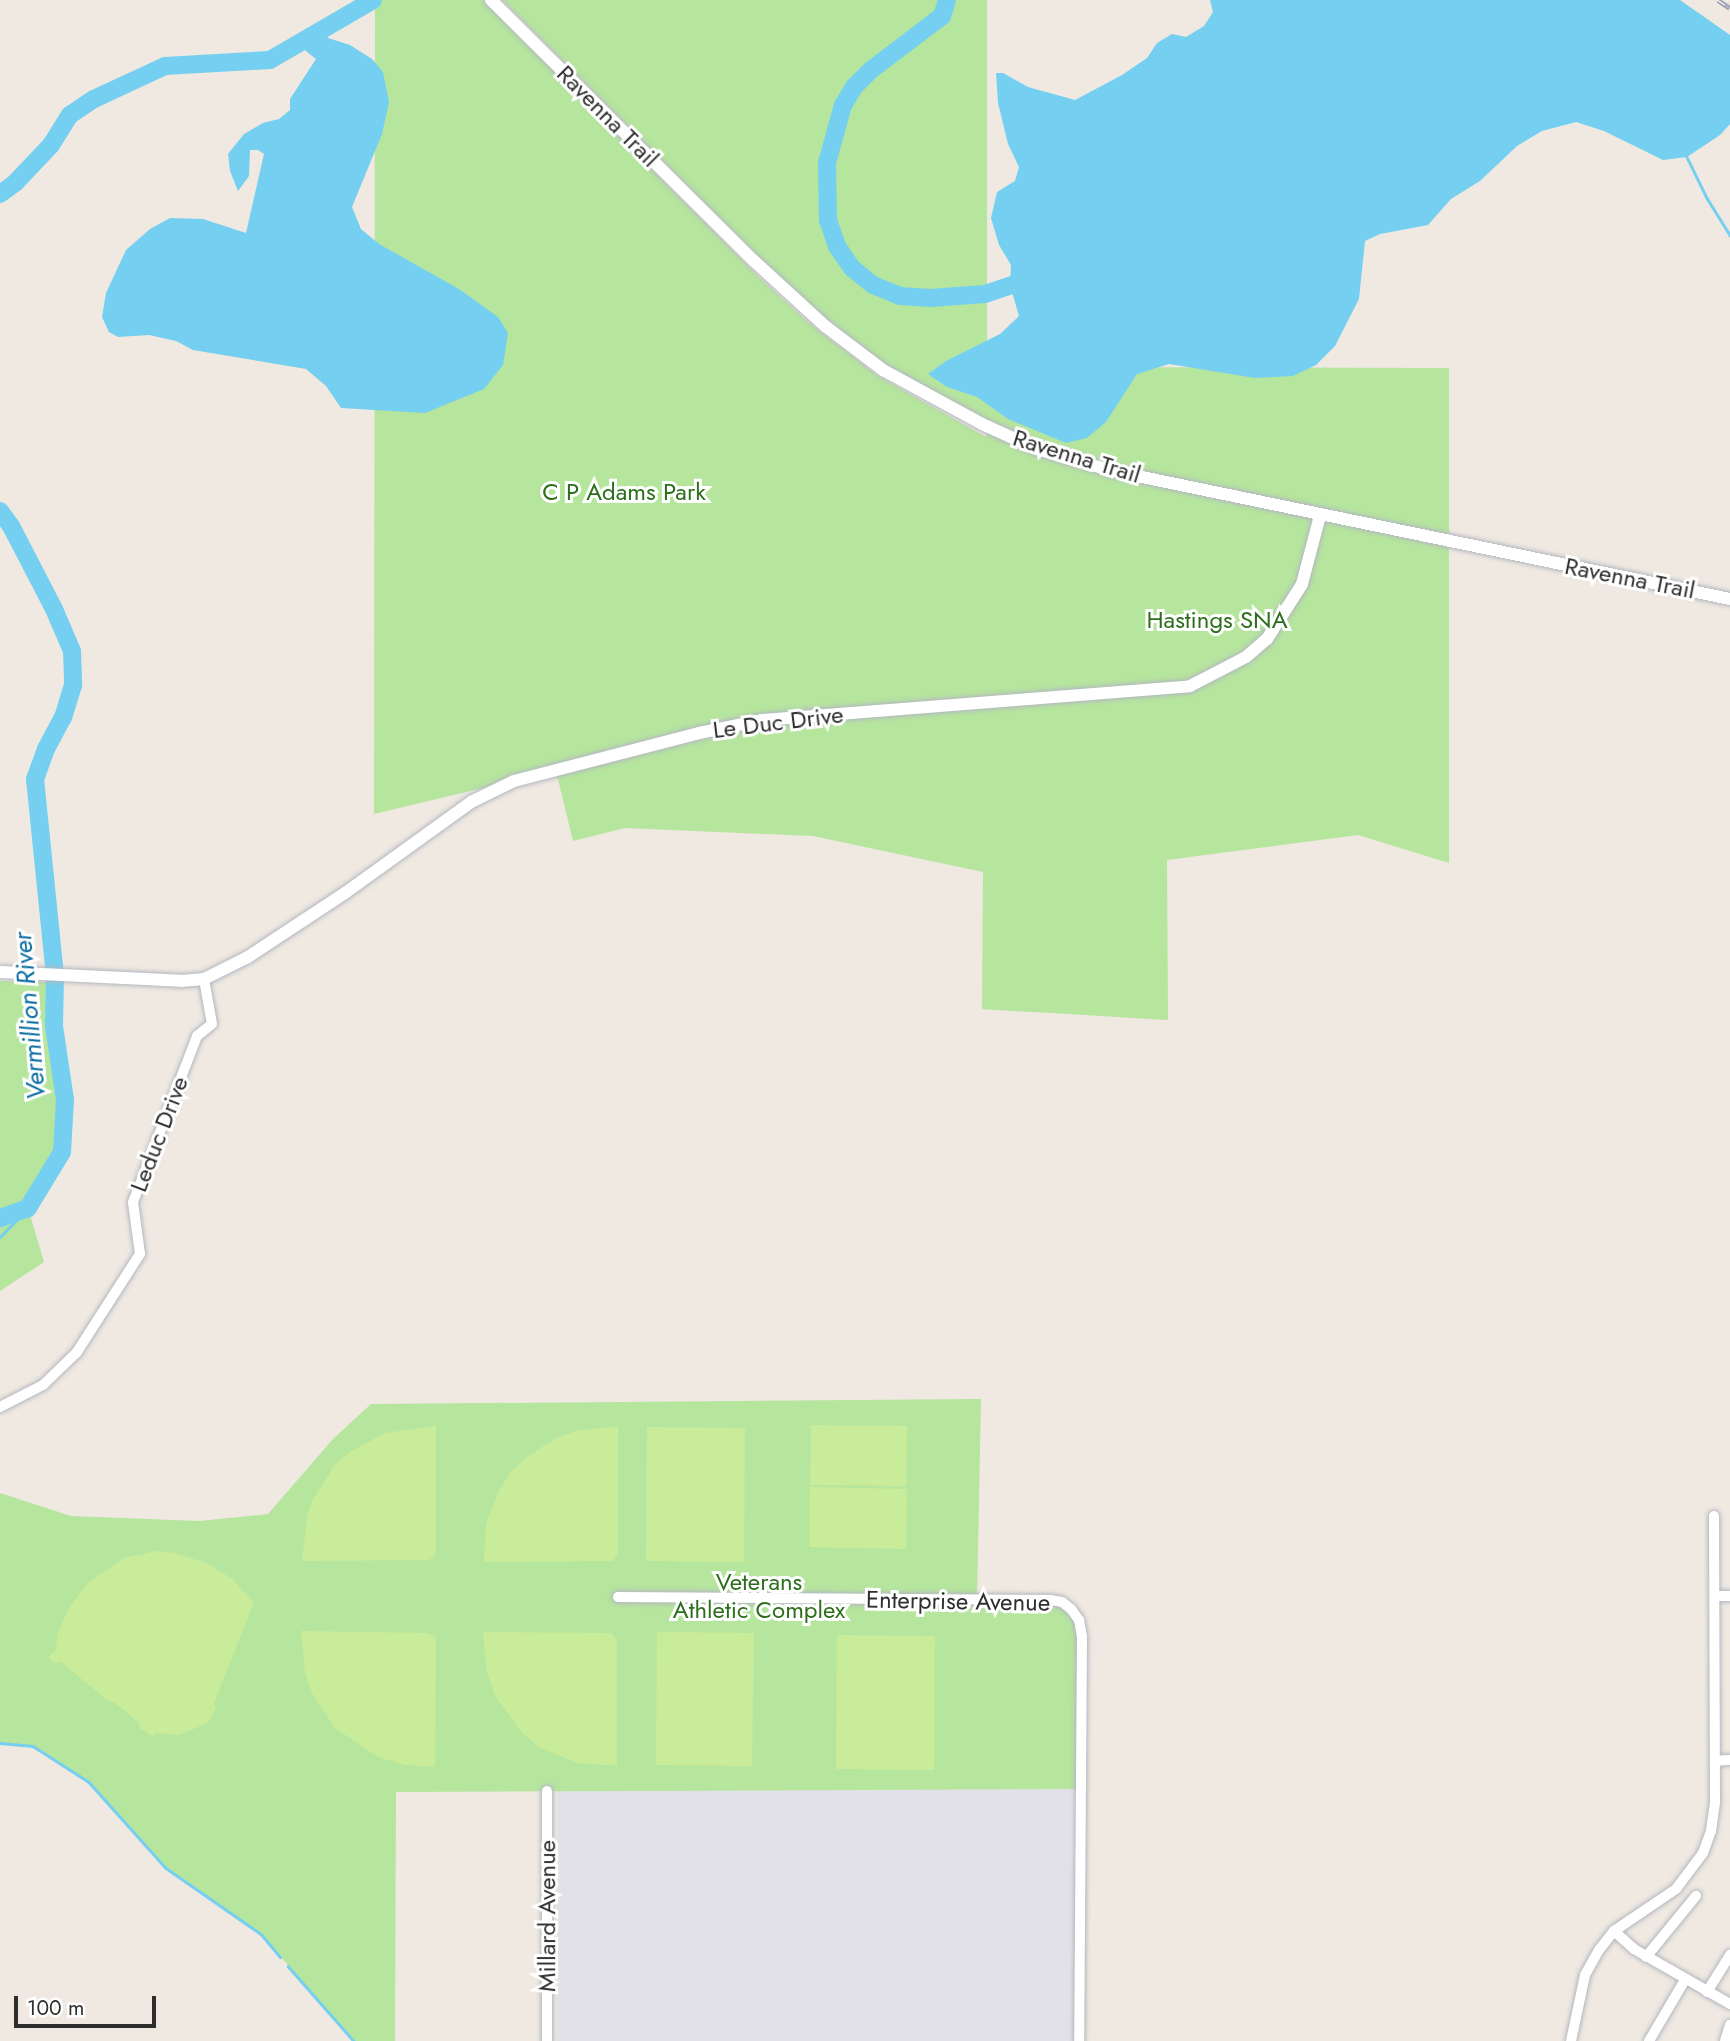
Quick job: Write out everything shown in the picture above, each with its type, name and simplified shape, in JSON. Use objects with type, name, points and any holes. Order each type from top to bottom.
[{"type":"street","name":"Ravenna Trail","points":[[491,0],[753,260],[824,326],[883,370],[982,424],[1037,449],[1112,471],[1320,516],[1730,598]]},
{"type":"street","name":"Le Duc Drive","points":[[204,979],[248,957],[345,893],[471,802],[514,781],[699,733],[761,720],[1190,686],[1246,657],[1267,639],[1302,584],[1320,516]]},
{"type":"street","points":[[0,972],[204,979]]},
{"type":"street","name":"Leduc Drive","points":[[0,1407],[43,1385],[77,1352],[140,1254],[133,1202],[197,1036],[212,1024],[204,979]]},
{"type":"street","points":[[1571,2041],[1585,1975],[1614,1931],[1676,1889],[1703,1853],[1711,1831],[1714,1801],[1714,1516]]},
{"type":"street","points":[[1714,1596],[1730,1596]]},
{"type":"street","name":"Enterprise Avenue","points":[[618,1598],[1050,1600],[1071,1609],[1079,1620],[1082,1637],[1079,2041]]},
{"type":"street","points":[[1714,1760],[1730,1760]]},
{"type":"street","name":"Millard Avenue","points":[[547,1790],[547,2041]]},
{"type":"street","points":[[1646,1957],[1696,1896]]},
{"type":"street","points":[[1614,1931],[1646,1957],[1730,2004]]},
{"type":"street","points":[[1707,1992],[1730,1955]]},
{"type":"street","points":[[1649,2041],[1685,1980]]},
{"type":"street","points":[[1725,2041],[1730,2025]]},
{"type":"shaded area","points":[[1081,1789],[1079,2041],[557,2041],[558,1790]]},
{"type":"green space","points":[[375,0],[485,0],[759,277],[808,322],[878,376],[986,437],[986,425],[900,377],[804,302],[502,0],[987,0],[987,367],[1449,368],[1449,863],[1358,835],[1167,860],[1168,1020],[982,1009],[983,872],[813,836],[625,828],[573,841],[557,775],[801,712],[374,814]]},
{"type":"green space","points":[[0,981],[55,982],[54,1026],[65,1100],[62,1152],[28,1208],[44,1262],[0,1291]]},
{"type":"green space","name":"Veterans Athletic Complex","points":[[981,1399],[977,1600],[1062,1602],[1079,1620],[1081,1789],[396,1792],[395,2041],[354,2041],[261,1934],[166,1868],[89,1782],[33,1746],[0,1743],[0,1493],[71,1516],[199,1521],[268,1514],[333,1439],[371,1404]]},
{"type":"green space","points":[[811,1425],[907,1426],[906,1486],[810,1485]]},
{"type":"green space","points":[[436,1426],[436,1554],[429,1560],[302,1561],[307,1516],[313,1499],[334,1466],[348,1453],[385,1433]]},
{"type":"green space","points":[[618,1426],[618,1555],[612,1561],[484,1562],[486,1524],[499,1490],[511,1472],[528,1456],[558,1437],[577,1431]]},
{"type":"green space","points":[[647,1427],[745,1428],[744,1562],[646,1561]]},
{"type":"green space","points":[[810,1487],[907,1489],[906,1549],[809,1547]]},
{"type":"green space","points":[[157,1551],[207,1563],[232,1579],[254,1602],[214,1703],[216,1708],[208,1723],[179,1735],[156,1733],[152,1736],[115,1703],[108,1701],[61,1662],[53,1663],[49,1657],[56,1649],[57,1635],[69,1608],[88,1583],[124,1558]]},
{"type":"green space","points":[[301,1631],[428,1633],[436,1638],[435,1767],[405,1765],[378,1757],[335,1728],[313,1695],[305,1673]]},
{"type":"green space","points":[[483,1632],[611,1633],[617,1639],[617,1766],[577,1763],[539,1747],[522,1733],[495,1696],[487,1672]]},
{"type":"green space","points":[[657,1632],[754,1633],[752,1766],[656,1765]]},
{"type":"green space","points":[[837,1635],[935,1636],[934,1770],[836,1769]]},
{"type":"water","points":[[1210,0],[1680,0],[1730,35],[1730,124],[1720,135],[1687,157],[1663,160],[1604,131],[1576,122],[1542,131],[1517,146],[1480,181],[1451,199],[1428,225],[1380,234],[1365,241],[1359,299],[1335,346],[1316,365],[1293,376],[1255,378],[1169,364],[1137,374],[1106,422],[1087,438],[1066,443],[1008,419],[977,397],[947,387],[928,374],[946,361],[1000,334],[1019,316],[1010,285],[1011,265],[999,245],[991,218],[997,192],[1015,181],[1019,167],[1008,144],[998,103],[996,73],[1003,73],[1028,87],[1075,100],[1147,58],[1157,43],[1172,34],[1186,37],[1204,26],[1213,12]]},
{"type":"water","points":[[325,29],[328,38],[350,45],[372,59],[383,72],[389,102],[382,134],[352,207],[361,229],[379,244],[459,289],[498,317],[508,333],[503,365],[484,389],[425,413],[341,408],[326,386],[306,369],[193,350],[176,341],[149,335],[118,337],[109,332],[102,317],[106,293],[126,250],[150,229],[170,218],[203,219],[246,233],[264,154],[258,150],[250,150],[249,176],[238,191],[230,171],[228,154],[244,134],[263,123],[279,119],[290,110],[290,99],[316,59],[297,44]]},
{"type":"waterway","name":"Vermillion River","points":[[0,194],[15,183],[51,145],[70,115],[94,99],[165,66],[270,60],[373,0]]},
{"type":"waterway","name":"Vermillion River","points":[[947,0],[942,16],[871,70],[854,87],[843,105],[827,163],[828,220],[837,246],[852,268],[873,285],[900,296],[930,298],[985,294],[1024,281],[1032,281]]},
{"type":"waterway","points":[[1687,157],[1707,198],[1730,235]]},
{"type":"waterway","name":"Vermillion River","points":[[0,511],[11,526],[54,609],[72,651],[73,685],[63,717],[46,749],[35,779],[55,977],[54,1026],[65,1100],[62,1152],[28,1208],[0,1218]]},
{"type":"waterway","points":[[0,1237],[28,1208]]},
{"type":"waterway","points":[[0,1743],[33,1746],[89,1782],[166,1868],[261,1934],[280,1957]]},
{"type":"waterway","points":[[288,1966],[354,2041]]},
{"type":"railway","points":[[1718,0],[1730,8]]},
{"type":"park label","name":"C P Adams Park","points":[[624,492]]},
{"type":"park label","name":"Hastings SNA","points":[[1217,620]]}]
